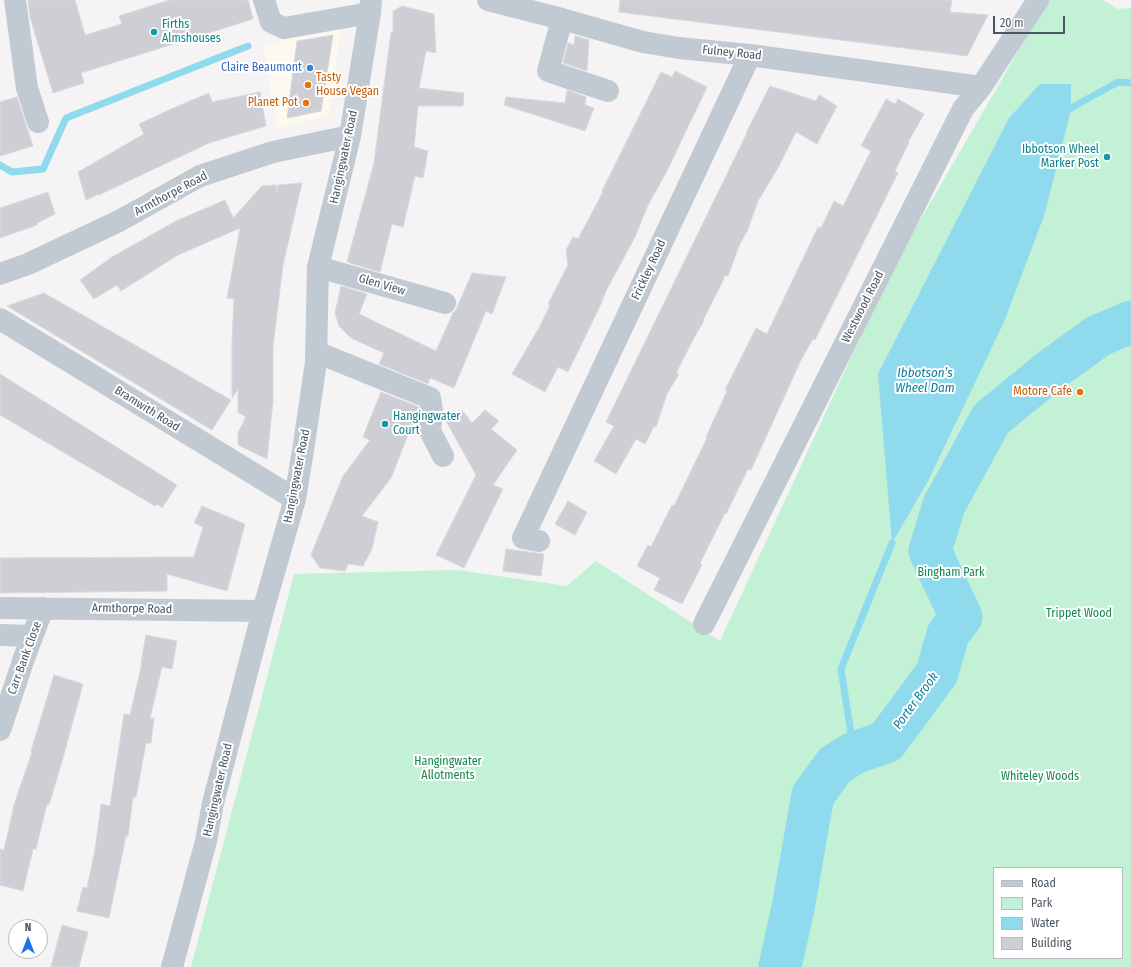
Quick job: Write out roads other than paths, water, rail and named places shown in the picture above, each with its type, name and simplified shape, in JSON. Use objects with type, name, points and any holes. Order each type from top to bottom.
[{"type":"street","points":[[15,0],[27,88],[38,122]]},
{"type":"street","points":[[264,0],[271,22],[284,28],[371,7]]},
{"type":"street","name":"Fulney Road","points":[[488,0],[643,42],[679,48],[750,55],[981,87]]},
{"type":"street","name":"Westwood Road","points":[[704,624],[963,109],[981,87],[1038,0]]},
{"type":"street","name":"Hangingwater Road","points":[[172,967],[206,840],[213,803],[263,611],[295,500],[316,352],[318,267],[350,136],[371,7]]},
{"type":"street","points":[[562,19],[548,71],[608,92]]},
{"type":"street","name":"Frickley Road","points":[[539,541],[523,538],[750,55]]},
{"type":"street","name":"Armthorpe Road","points":[[0,274],[28,264],[112,224],[200,176],[273,152],[350,136]]},
{"type":"street","name":"Glen View","points":[[318,267],[445,303]]},
{"type":"street","name":"Bramwith Road","points":[[0,319],[295,500]]},
{"type":"street","points":[[316,352],[430,398],[432,410],[430,431],[443,456]]},
{"type":"street","name":"Armthorpe Road","points":[[0,608],[263,611]]},
{"type":"street","name":"Carr Bank Close","points":[[0,730],[43,608]]},
{"type":"street","points":[[0,635],[32,636]]},
{"type":"water","name":"Ibbotson’s Wheel Dam","points":[[1040,84],[1071,84],[1071,110],[1044,216],[1004,322],[928,481],[892,543],[878,374],[1009,118]]},
{"type":"waterway","points":[[0,165],[12,172],[43,169],[66,118],[248,46]]},
{"type":"waterway","points":[[1071,108],[1118,82],[1131,83]]},
{"type":"waterway","name":"Porter Brook","points":[[780,967],[793,908],[813,795],[835,765],[854,753],[886,742],[937,673],[948,634],[961,617],[930,551],[944,505],[991,419],[1047,373],[1098,336],[1131,322]]},
{"type":"waterway","points":[[854,753],[841,669],[892,543]]},
{"type":"place","name":"Firths Almshouses","points":[[154,32]]},
{"type":"place","name":"Claire Beaumont","points":[[310,68]]},
{"type":"place","name":"Tasty House Vegan","points":[[308,85]]},
{"type":"place","name":"Planet Pot","points":[[306,103]]},
{"type":"place","name":"Ibbotson Wheel Marker Post","points":[[1107,157]]},
{"type":"place","name":"Motore Cafe","points":[[1080,392]]},
{"type":"place","name":"Hangingwater Court","points":[[385,424]]},
{"type":"park label","name":"Bingham Park","points":[[951,573]]},
{"type":"park label","name":"Trippet Wood","points":[[1079,614]]},
{"type":"park label","name":"Hangingwater Allotments","points":[[448,769]]},
{"type":"park label","name":"Whiteley Woods","points":[[1040,777]]}]
